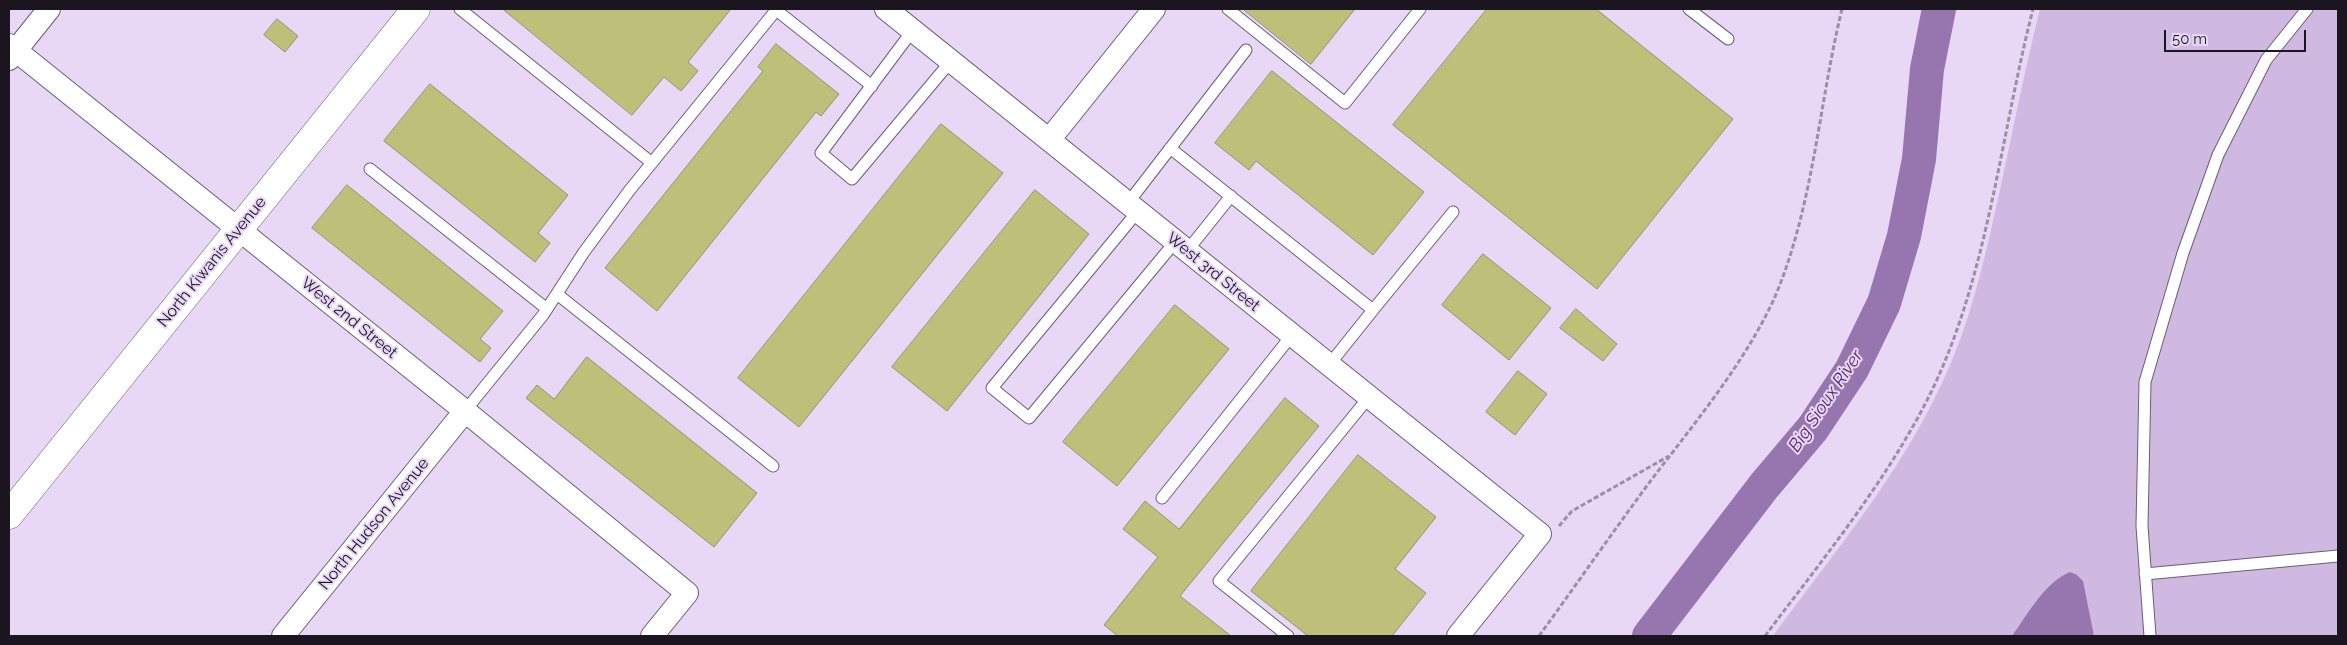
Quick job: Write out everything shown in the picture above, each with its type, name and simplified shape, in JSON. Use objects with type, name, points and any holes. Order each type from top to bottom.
[{"type":"main road","name":"North Kiwanis Avenue","points":[[9,515],[416,9]]},
{"type":"street","points":[[11,52],[49,9]]},
{"type":"street","name":"West 3rd Street","points":[[886,9],[1540,534]]},
{"type":"street","points":[[1049,140],[1154,9]]},
{"type":"street","name":"West 2nd Street","points":[[11,52],[238,229],[465,411],[686,593],[652,636]]},
{"type":"street","name":"North Hudson Avenue","points":[[283,636],[465,411]]},
{"type":"street","points":[[1458,636],[1540,534]]},
{"type":"lane","points":[[460,9],[652,163]]},
{"type":"lane","points":[[465,411],[547,309],[589,245],[652,163],[777,9],[872,86]]},
{"type":"lane","points":[[1228,9],[1345,103],[1420,9]]},
{"type":"lane","points":[[1689,9],[1728,39]]},
{"type":"lane","points":[[2150,636],[2142,526],[2145,382],[2183,253],[2218,155],[2266,60],[2306,9]]},
{"type":"lane","points":[[913,30],[822,153],[852,179],[951,61]]},
{"type":"lane","points":[[1231,196],[1181,246],[1029,418],[992,388],[1133,208],[1170,148],[1246,50]]},
{"type":"lane","points":[[1170,148],[1373,310]]},
{"type":"lane","points":[[370,169],[547,309]]},
{"type":"lane","points":[[1329,365],[1453,212]]},
{"type":"lane","points":[[557,294],[773,466]]},
{"type":"lane","points":[[1162,498],[1292,335]]},
{"type":"lane","points":[[1288,636],[1219,581],[1369,397]]},
{"type":"lane","points":[[2145,574],[2338,556]]},
{"type":"path","points":[[1539,636],[1728,376],[1760,325],[1782,278],[1804,205],[1842,9]]},
{"type":"path","points":[[1765,636],[1895,455],[1944,363],[1964,310],[1978,257],[2033,9]]},
{"type":"path","points":[[1540,534],[1557,527],[1572,511],[1672,454]]},
{"type":"shaded area","points":[[2040,9],[2338,9],[2338,636],[1773,636],[1885,483],[1924,419],[1952,362],[1969,314],[1983,265]]},
{"type":"shaded area","points":[[2070,572],[2077,575],[2083,581],[2094,636],[2012,636],[2044,591]]},
{"type":"building","points":[[503,9],[731,9],[688,62],[698,71],[681,91],[664,77],[632,115]]},
{"type":"building","points":[[1243,9],[1355,9],[1311,64]]},
{"type":"building","points":[[1487,9],[1596,9],[1733,119],[1597,289],[1393,125]]},
{"type":"building","points":[[277,19],[298,36],[285,52],[264,35]]},
{"type":"building","points":[[776,44],[839,94],[821,116],[816,112],[657,311],[605,268],[763,71],[758,67]]},
{"type":"building","points":[[1272,71],[1424,192],[1373,255],[1256,161],[1249,170],[1215,143]]},
{"type":"building","points":[[430,84],[568,195],[538,233],[550,243],[535,262],[384,141]]},
{"type":"building","points":[[941,124],[1003,173],[799,427],[738,378]]},
{"type":"building","points":[[347,185],[503,311],[480,339],[491,348],[480,362],[312,228]]},
{"type":"building","points":[[1035,190],[1089,234],[947,411],[892,367]]},
{"type":"building","points":[[1483,254],[1551,308],[1509,360],[1442,305]]},
{"type":"building","points":[[1175,305],[1229,349],[1117,486],[1063,442]]},
{"type":"building","points":[[1576,309],[1617,344],[1603,361],[1560,328]]},
{"type":"building","points":[[587,357],[757,493],[714,547],[526,398],[537,385],[554,399]]},
{"type":"building","points":[[1518,371],[1547,394],[1515,435],[1486,412]]},
{"type":"building","points":[[1285,398],[1319,426],[1180,596],[1231,636],[1118,636],[1104,625],[1158,557],[1123,529],[1145,501],[1179,529]]},
{"type":"building","points":[[1358,455],[1436,517],[1395,569],[1426,593],[1392,636],[1308,636],[1251,591]]},
{"type":"waterway","name":"Big Sioux River","points":[[1649,636],[1764,486],[1813,428],[1852,369],[1884,303],[1904,236],[1919,159],[1927,69],[1939,9]]}]
